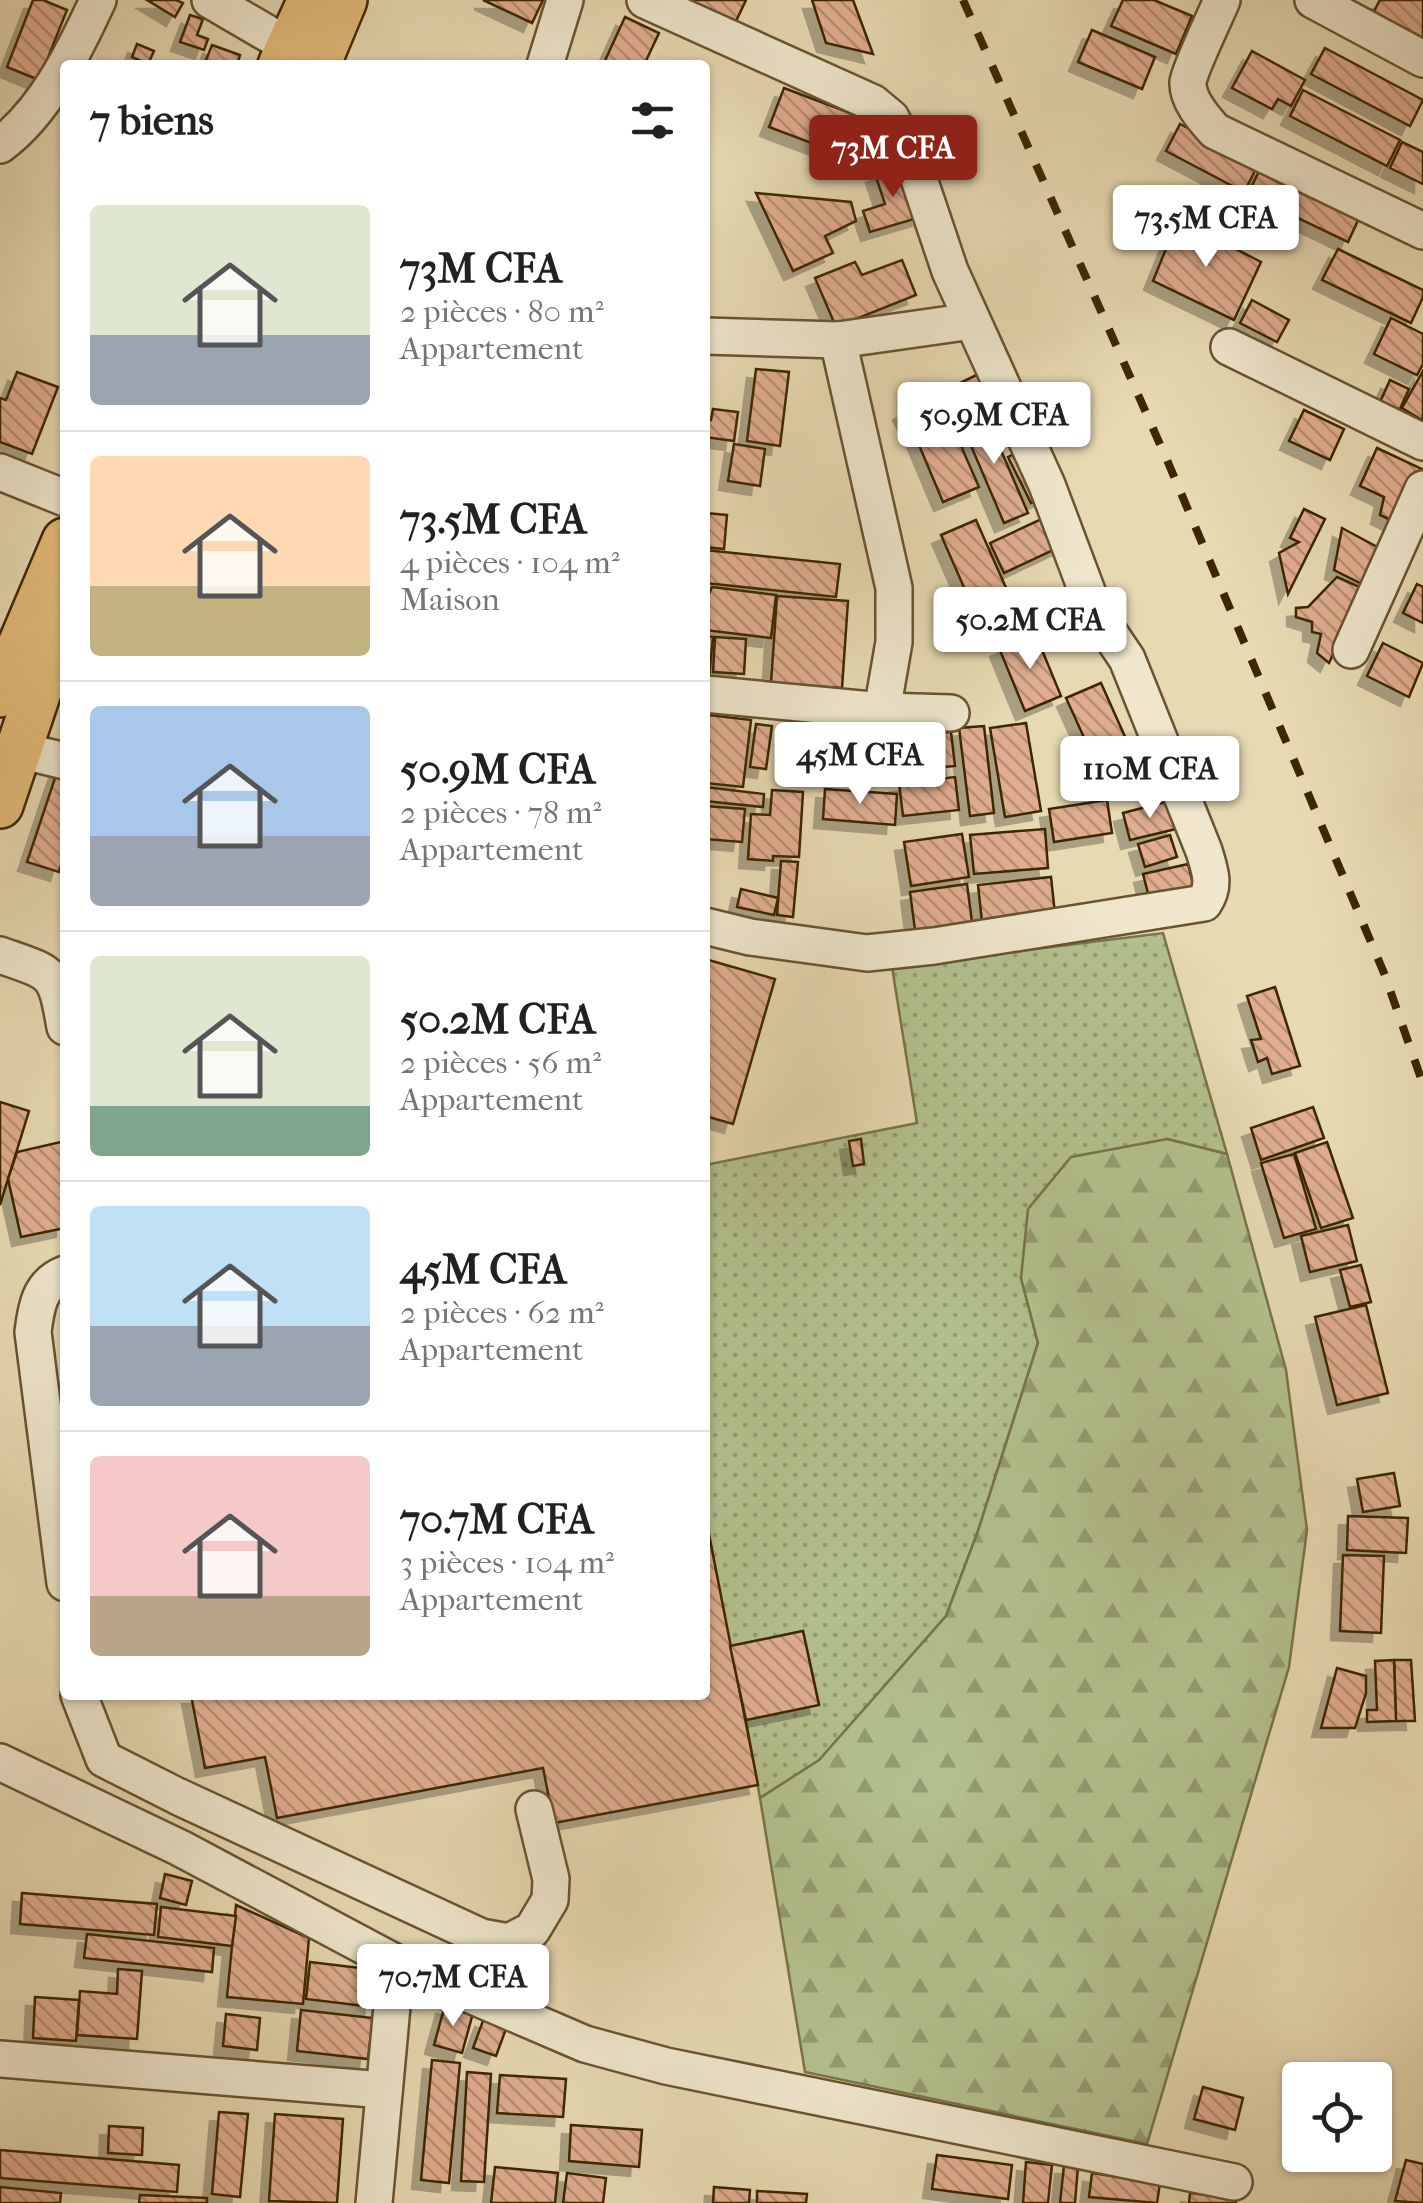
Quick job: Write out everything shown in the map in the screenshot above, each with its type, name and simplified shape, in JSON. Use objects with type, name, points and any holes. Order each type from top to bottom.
[{"type":"main road","points":[[296,59],[311,0]]},
{"type":"main road","points":[[296,59],[344,0]]},
{"type":"main road","points":[[0,694],[60,553]]},
{"type":"main road","points":[[0,805],[60,636]]},
{"type":"street","points":[[66,60],[98,0]]},
{"type":"street","points":[[210,0],[296,59]]},
{"type":"street","points":[[546,60],[565,0]]},
{"type":"street","points":[[645,0],[873,103],[891,118],[913,161],[950,271],[1048,485],[1094,610],[1126,659],[1204,850],[1212,881],[1204,903],[934,946],[866,952],[750,937],[710,927]]},
{"type":"street","points":[[1222,0],[1188,82],[1204,120],[1215,132],[1423,230]]},
{"type":"street","points":[[1314,0],[1423,60]]},
{"type":"street","points":[[0,145],[14,134],[60,70]]},
{"type":"street","points":[[710,336],[838,340],[972,320]]},
{"type":"street","points":[[838,340],[894,588],[894,642],[882,711]]},
{"type":"street","points":[[1229,347],[1423,442]]},
{"type":"street","points":[[0,472],[60,496]]},
{"type":"street","points":[[1352,650],[1423,489]]},
{"type":"street","points":[[710,694],[882,711],[951,713]]},
{"type":"street","points":[[19,750],[60,760]]},
{"type":"street","points":[[0,954],[40,969],[57,985],[60,1001]]},
{"type":"street","points":[[60,1276],[52,1279],[37,1303],[33,1332],[60,1544]]},
{"type":"street","points":[[81,1700],[104,1759],[481,1936],[509,1942],[532,1930],[550,1900],[551,1879],[534,1809]]},
{"type":"street","points":[[0,1762],[180,1848],[396,1964],[585,2044],[651,2062],[1234,2182]]},
{"type":"street","points":[[374,2203],[396,1964]]},
{"type":"street","points":[[0,2059],[384,2090]]},
{"type":"green space","points":[[1163,933],[1227,1154],[1167,1139],[1021,1278],[1038,1343],[978,1531],[946,1616],[819,1761],[760,1798],[746,1720],[819,1704],[803,1631],[730,1646],[710,1540],[710,1164],[917,1123],[892,967]]},
{"type":"green space","points":[[1167,1139],[1227,1154],[1286,1370],[1307,1530],[1289,1667],[1147,2144],[805,2072],[760,1798],[819,1760],[946,1616],[978,1531],[1038,1343],[1021,1278],[1028,1209],[1071,1157]]},
{"type":"building","points":[[33,0],[67,10],[39,80],[7,67]]},
{"type":"building","points":[[147,0],[176,0],[183,3],[175,17]]},
{"type":"building","points":[[483,0],[543,0],[532,23]]},
{"type":"building","points":[[689,0],[746,0],[736,21]]},
{"type":"building","points":[[812,0],[853,0],[873,54],[826,43]]},
{"type":"building","points":[[1123,0],[1154,0],[1192,16],[1176,54],[1111,26]]},
{"type":"building","points":[[1380,0],[1423,0],[1423,38],[1373,13]]},
{"type":"building","points":[[190,15],[203,19],[197,35],[208,39],[204,50],[180,42]]},
{"type":"building","points":[[625,17],[659,33],[646,60],[605,60]]},
{"type":"building","points":[[1092,30],[1155,57],[1142,89],[1078,62]]},
{"type":"building","points":[[137,44],[154,51],[150,60],[132,57]]},
{"type":"building","points":[[212,45],[240,55],[238,60],[206,60]]},
{"type":"building","points":[[1325,48],[1423,100],[1410,126],[1311,74]]},
{"type":"building","points":[[1252,51],[1305,80],[1291,106],[1278,99],[1272,109],[1232,88]]},
{"type":"building","points":[[784,88],[874,122],[859,161],[769,127]]},
{"type":"building","points":[[1303,90],[1400,140],[1387,166],[1290,116]]},
{"type":"building","points":[[1180,124],[1258,165],[1244,192],[1166,151]]},
{"type":"building","points":[[1402,142],[1423,152],[1423,184],[1390,168]]},
{"type":"building","points":[[904,164],[921,217],[870,232],[863,211],[885,204],[875,174]]},
{"type":"building","points":[[1262,165],[1361,214],[1348,242],[1248,194]]},
{"type":"building","points":[[756,193],[851,202],[856,221],[825,236],[833,253],[793,271]]},
{"type":"building","points":[[1178,219],[1261,262],[1234,320],[1153,281]]},
{"type":"building","points":[[1338,249],[1423,290],[1411,323],[1322,280]]},
{"type":"building","points":[[902,260],[916,295],[836,327],[815,278],[855,262],[862,275]]},
{"type":"building","points":[[1252,300],[1289,320],[1277,342],[1240,323]]},
{"type":"building","points":[[1391,318],[1423,334],[1423,364],[1417,375],[1374,354]]},
{"type":"building","points":[[993,367],[1004,391],[914,435],[902,411]]},
{"type":"building","points":[[756,369],[789,372],[780,446],[747,441]]},
{"type":"building","points":[[1423,371],[1423,418],[1422,420],[1402,408]]},
{"type":"building","points":[[17,372],[58,387],[32,454],[0,442],[0,398],[6,400]]},
{"type":"building","points":[[1390,380],[1409,389],[1399,411],[1380,402]]},
{"type":"building","points":[[713,409],[738,412],[734,441],[710,438]]},
{"type":"building","points":[[1304,410],[1344,429],[1330,460],[1289,441]]},
{"type":"building","points":[[984,411],[1028,513],[1004,523],[960,420]]},
{"type":"building","points":[[951,423],[979,487],[943,502],[916,438]]},
{"type":"building","points":[[734,444],[765,449],[760,486],[728,481]]},
{"type":"building","points":[[1377,448],[1422,469],[1397,523],[1380,515],[1384,497],[1360,486]]},
{"type":"building","points":[[1024,449],[1047,495],[1031,503],[1008,457]]},
{"type":"building","points":[[1304,509],[1325,519],[1288,594],[1279,553],[1299,542],[1290,538]]},
{"type":"building","points":[[710,513],[727,515],[724,549],[710,548]]},
{"type":"building","points":[[1048,516],[1062,546],[1004,573],[990,543]]},
{"type":"building","points":[[976,520],[1022,624],[987,640],[941,535]]},
{"type":"building","points":[[1342,528],[1381,549],[1362,584],[1334,570]]},
{"type":"building","points":[[710,551],[840,564],[836,597],[710,584]]},
{"type":"building","points":[[1337,577],[1364,589],[1329,663],[1317,653],[1321,634],[1312,632],[1312,622],[1296,617],[1296,608],[1308,607]]},
{"type":"building","points":[[1417,584],[1423,587],[1423,623],[1403,613]]},
{"type":"building","points":[[712,587],[776,595],[771,638],[710,631]]},
{"type":"building","points":[[777,596],[848,601],[842,688],[771,683]]},
{"type":"building","points":[[1035,633],[1061,696],[1025,711],[999,648]]},
{"type":"building","points":[[715,637],[746,639],[744,674],[713,672]]},
{"type":"building","points":[[1383,643],[1423,663],[1409,697],[1367,676]]},
{"type":"building","points":[[1101,683],[1126,739],[1092,755],[1066,698]]},
{"type":"building","points":[[710,715],[751,720],[743,787],[710,784]]},
{"type":"building","points":[[1026,723],[1041,811],[1005,817],[990,728]]},
{"type":"building","points":[[756,724],[772,726],[766,769],[750,767]]},
{"type":"building","points":[[984,726],[994,813],[970,816],[959,728]]},
{"type":"building","points":[[951,732],[955,766],[862,775],[858,741]]},
{"type":"building","points":[[828,737],[855,739],[853,766],[826,764]]},
{"type":"building","points":[[58,769],[60,770],[59,872],[27,862]]},
{"type":"building","points":[[955,777],[959,810],[903,816],[899,783]]},
{"type":"building","points":[[710,788],[764,794],[763,807],[710,802]]},
{"type":"building","points":[[825,789],[897,794],[895,825],[823,819]]},
{"type":"building","points":[[772,790],[803,792],[799,857],[748,859],[751,814],[770,815]]},
{"type":"building","points":[[1107,800],[1112,833],[1054,842],[1049,809]]},
{"type":"building","points":[[1169,801],[1176,829],[1130,840],[1123,813]]},
{"type":"building","points":[[710,806],[745,809],[742,842],[710,839]]},
{"type":"building","points":[[1045,829],[1048,868],[974,874],[970,835]]},
{"type":"building","points":[[962,834],[969,877],[911,886],[904,842]]},
{"type":"building","points":[[1170,835],[1177,857],[1145,867],[1138,844]]},
{"type":"building","points":[[781,861],[798,862],[793,917],[777,915]]},
{"type":"building","points":[[1188,864],[1195,891],[1150,901],[1143,874]]},
{"type":"building","points":[[1051,877],[1055,914],[982,922],[978,885]]},
{"type":"building","points":[[967,884],[972,922],[915,930],[910,892]]},
{"type":"building","points":[[741,889],[778,898],[774,915],[737,907]]},
{"type":"building","points":[[710,960],[775,979],[733,1124],[710,1117]]},
{"type":"building","points":[[1275,987],[1300,1066],[1272,1074],[1267,1058],[1258,1062],[1251,1040],[1261,1039],[1247,996]]},
{"type":"building","points":[[0,1102],[29,1111],[0,1205]]},
{"type":"building","points":[[1313,1107],[1324,1138],[1261,1160],[1251,1128]]},
{"type":"building","points":[[861,1139],[864,1164],[853,1166],[849,1141]]},
{"type":"building","points":[[60,1142],[60,1229],[21,1237],[8,1179],[17,1152]]},
{"type":"building","points":[[1327,1142],[1353,1218],[1321,1228],[1295,1153]]},
{"type":"building","points":[[1294,1154],[1316,1229],[1284,1238],[1261,1163]]},
{"type":"building","points":[[1348,1225],[1357,1261],[1310,1272],[1301,1236]]},
{"type":"building","points":[[1361,1265],[1371,1302],[1350,1307],[1340,1270]]},
{"type":"building","points":[[1366,1305],[1388,1393],[1337,1405],[1315,1317]]},
{"type":"building","points":[[1394,1473],[1400,1506],[1363,1512],[1357,1479]]},
{"type":"building","points":[[1348,1516],[1408,1518],[1406,1553],[1347,1550]]},
{"type":"building","points":[[710,1540],[758,1785],[554,1823],[543,1768],[277,1818],[265,1757],[205,1768],[192,1700],[710,1700]]},
{"type":"building","points":[[1343,1555],[1384,1556],[1381,1633],[1340,1631]]},
{"type":"building","points":[[803,1631],[819,1705],[746,1720],[730,1646]]},
{"type":"building","points":[[1394,1660],[1411,1660],[1415,1721],[1396,1721]]},
{"type":"building","points":[[1394,1660],[1396,1721],[1367,1722],[1367,1710],[1377,1710],[1375,1661]]},
{"type":"building","points":[[1337,1668],[1366,1676],[1366,1693],[1355,1728],[1321,1728]]},
{"type":"building","points":[[165,1874],[192,1881],[186,1905],[160,1898]]},
{"type":"building","points":[[22,1893],[157,1904],[154,1935],[20,1924]]},
{"type":"building","points":[[236,1905],[309,1938],[303,2004],[227,1997]]},
{"type":"building","points":[[161,1907],[236,1916],[232,1946],[158,1937]]},
{"type":"building","points":[[87,1934],[214,1948],[212,1972],[84,1958]]},
{"type":"building","points":[[310,1962],[377,1970],[373,2007],[306,1999]]},
{"type":"building","points":[[118,1969],[142,1971],[137,2039],[77,2035],[80,1991],[117,1994]]},
{"type":"building","points":[[35,1997],[79,2000],[76,2041],[33,2038]]},
{"type":"building","points":[[445,2005],[473,2013],[462,2053],[434,2045]]},
{"type":"building","points":[[301,2010],[373,2018],[368,2059],[297,2051]]},
{"type":"building","points":[[226,2014],[260,2018],[257,2050],[223,2046]]},
{"type":"building","points":[[484,2018],[507,2026],[496,2056],[473,2048]]},
{"type":"building","points":[[432,2060],[460,2063],[449,2183],[421,2180]]},
{"type":"building","points":[[467,2072],[491,2074],[484,2182],[461,2181]]},
{"type":"building","points":[[500,2075],[566,2079],[563,2117],[497,2113]]},
{"type":"building","points":[[1203,2087],[1243,2098],[1235,2130],[1194,2119]]},
{"type":"building","points":[[219,2112],[248,2114],[240,2197],[212,2194]]},
{"type":"building","points":[[275,2114],[343,2119],[337,2203],[269,2201]]},
{"type":"building","points":[[571,2125],[642,2130],[639,2167],[569,2161]]},
{"type":"building","points":[[109,2126],[143,2128],[142,2155],[108,2153]]},
{"type":"building","points":[[0,2150],[179,2165],[177,2192],[0,2178]]},
{"type":"building","points":[[937,2155],[1012,2165],[1008,2199],[932,2189]]},
{"type":"building","points":[[1406,2160],[1423,2164],[1423,2203],[1395,2201]]},
{"type":"building","points":[[1026,2162],[1052,2165],[1048,2203],[1023,2203]]},
{"type":"building","points":[[1064,2165],[1078,2166],[1075,2203],[1060,2203]]},
{"type":"building","points":[[495,2167],[558,2173],[555,2203],[491,2203]]},
{"type":"building","points":[[567,2173],[606,2178],[603,2203],[563,2203]]},
{"type":"building","points":[[1092,2173],[1160,2183],[1157,2203],[1089,2197]]},
{"type":"building","points":[[0,2187],[61,2193],[60,2203],[0,2203]]},
{"type":"building","points":[[714,2187],[750,2190],[749,2203],[713,2203]]},
{"type":"building","points":[[757,2191],[807,2194],[806,2203],[757,2203]]},
{"type":"building","points":[[1190,2193],[1236,2198],[1236,2203],[1189,2203]]},
{"type":"building","points":[[140,2195],[207,2198],[207,2203],[139,2203]]},
{"type":"railway","points":[[963,0],[1167,460],[1384,973],[1423,1084]]}]
